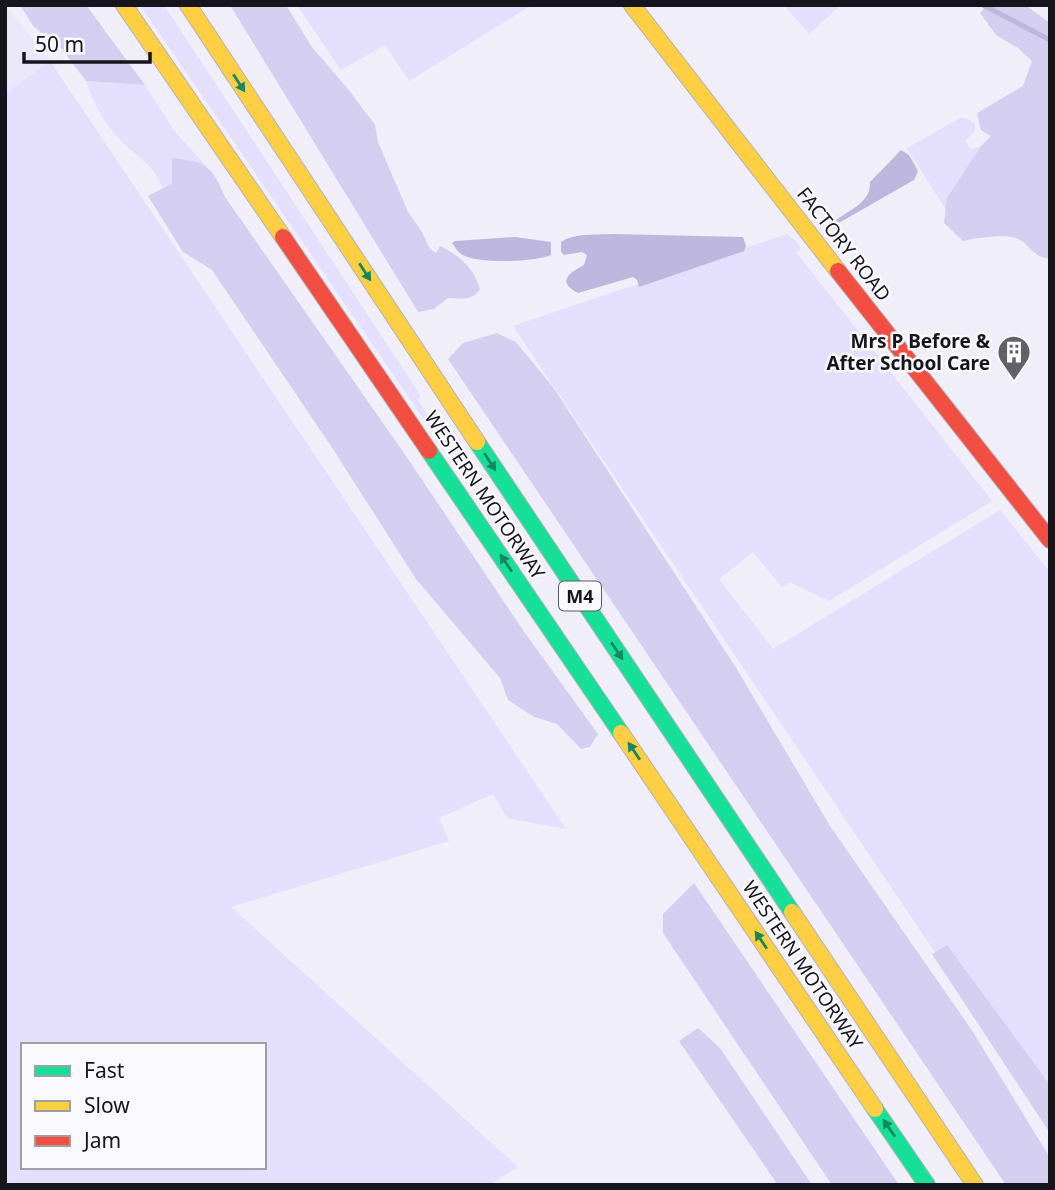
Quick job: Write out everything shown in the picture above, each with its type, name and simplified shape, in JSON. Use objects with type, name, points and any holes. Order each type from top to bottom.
[{"type":"main road","points":[[109,5],[169,71]]},
{"type":"main road","name":"WESTERN MOTORWAY","points":[[124,5],[524,589],[927,1185]]},
{"type":"main road","name":"WESTERN MOTORWAY","points":[[188,5],[975,1185]]},
{"type":"main road","name":"FACTORY ROAD","points":[[632,5],[1050,540]]},
{"type":"shaded area","points":[[5,5],[50,61],[5,94]]},
{"type":"shaded area","points":[[20,5],[86,5],[145,85],[86,81],[61,48],[34,27]]},
{"type":"shaded area","points":[[140,5],[164,5],[421,396],[417,399],[439,432],[436,437]]},
{"type":"shaded area","points":[[230,5],[286,5],[312,47],[375,125],[378,142],[408,212],[430,249],[436,253],[440,246],[465,263],[477,281],[480,289],[477,293],[466,298],[448,298],[434,309],[418,312]]},
{"type":"shaded area","points":[[297,5],[532,5],[409,81],[385,45],[341,70]]},
{"type":"shaded area","points":[[784,5],[841,5],[809,34]]},
{"type":"shaded area","points":[[987,5],[1025,5],[1050,23],[1050,259],[1039,256],[1016,238],[990,237],[963,241],[944,223],[947,198],[981,146],[991,136],[981,130],[977,113],[1023,86],[1032,61],[1018,48],[996,35],[980,13]]},
{"type":"shaded area","points":[[50,61],[566,829],[507,818],[493,794],[439,818],[449,841],[231,907],[518,1167],[489,1185],[5,1185],[5,94]]},
{"type":"shaded area","points":[[86,81],[145,85],[175,132],[207,167],[190,160],[173,158],[172,183],[162,187],[154,172],[121,141],[106,122]]},
{"type":"shaded area","points":[[960,118],[966,118],[975,124],[975,130],[965,141],[971,149],[981,146],[947,198],[946,210],[907,148]]},
{"type":"shaded area","points":[[901,150],[909,155],[918,171],[914,180],[837,224],[834,229],[831,225],[866,197],[870,182]]},
{"type":"shaded area","points":[[172,158],[200,163],[216,178],[225,197],[406,456],[525,633],[598,734],[590,747],[581,749],[557,724],[534,717],[508,700],[500,678],[416,579],[331,446],[212,270],[183,252],[148,196],[172,183]]},
{"type":"shaded area","points":[[612,234],[743,237],[746,246],[744,251],[639,287],[633,277],[578,293],[571,289],[566,281],[574,271],[584,265],[587,255],[582,252],[564,255],[561,252],[561,242],[579,236]]},
{"type":"shaded area","points":[[787,234],[799,244],[800,250],[796,252],[992,501],[829,601],[789,582],[782,587],[753,552],[719,579],[773,649],[1000,510],[1050,572],[1050,1123],[513,326]]},
{"type":"shaded area","points":[[515,237],[551,242],[551,255],[521,260],[481,260],[461,254],[452,243],[455,241]]},
{"type":"shaded area","points":[[497,333],[516,342],[553,387],[735,666],[830,826],[973,1032],[1050,1158],[1050,1185],[1006,1185],[448,359],[463,343]]},
{"type":"shaded area","points":[[694,883],[899,1185],[832,1185],[663,933],[663,914]]},
{"type":"shaded area","points":[[947,945],[1050,1085],[1050,1133],[932,954]]},
{"type":"shaded area","points":[[698,1028],[720,1048],[812,1185],[778,1185],[679,1041]]},
{"type":"waterway","points":[[983,5],[1050,40]]},
{"type":"traffic: fast","points":[[477,442],[792,912]]},
{"type":"traffic: fast","points":[[429,451],[621,733]]},
{"type":"traffic: fast","points":[[875,1109],[927,1185]]},
{"type":"traffic: slow","points":[[124,5],[283,237]]},
{"type":"traffic: slow","points":[[188,5],[477,442]]},
{"type":"traffic: slow","points":[[632,5],[838,271]]},
{"type":"traffic: slow","points":[[621,733],[875,1109]]},
{"type":"traffic: slow","points":[[792,912],[975,1185]]},
{"type":"traffic: jam","points":[[283,237],[429,451]]},
{"type":"traffic: jam","points":[[838,271],[1050,540]]},
{"type":"place","name":"Mrs P Before & After School Care","points":[[1014,382]]}]
